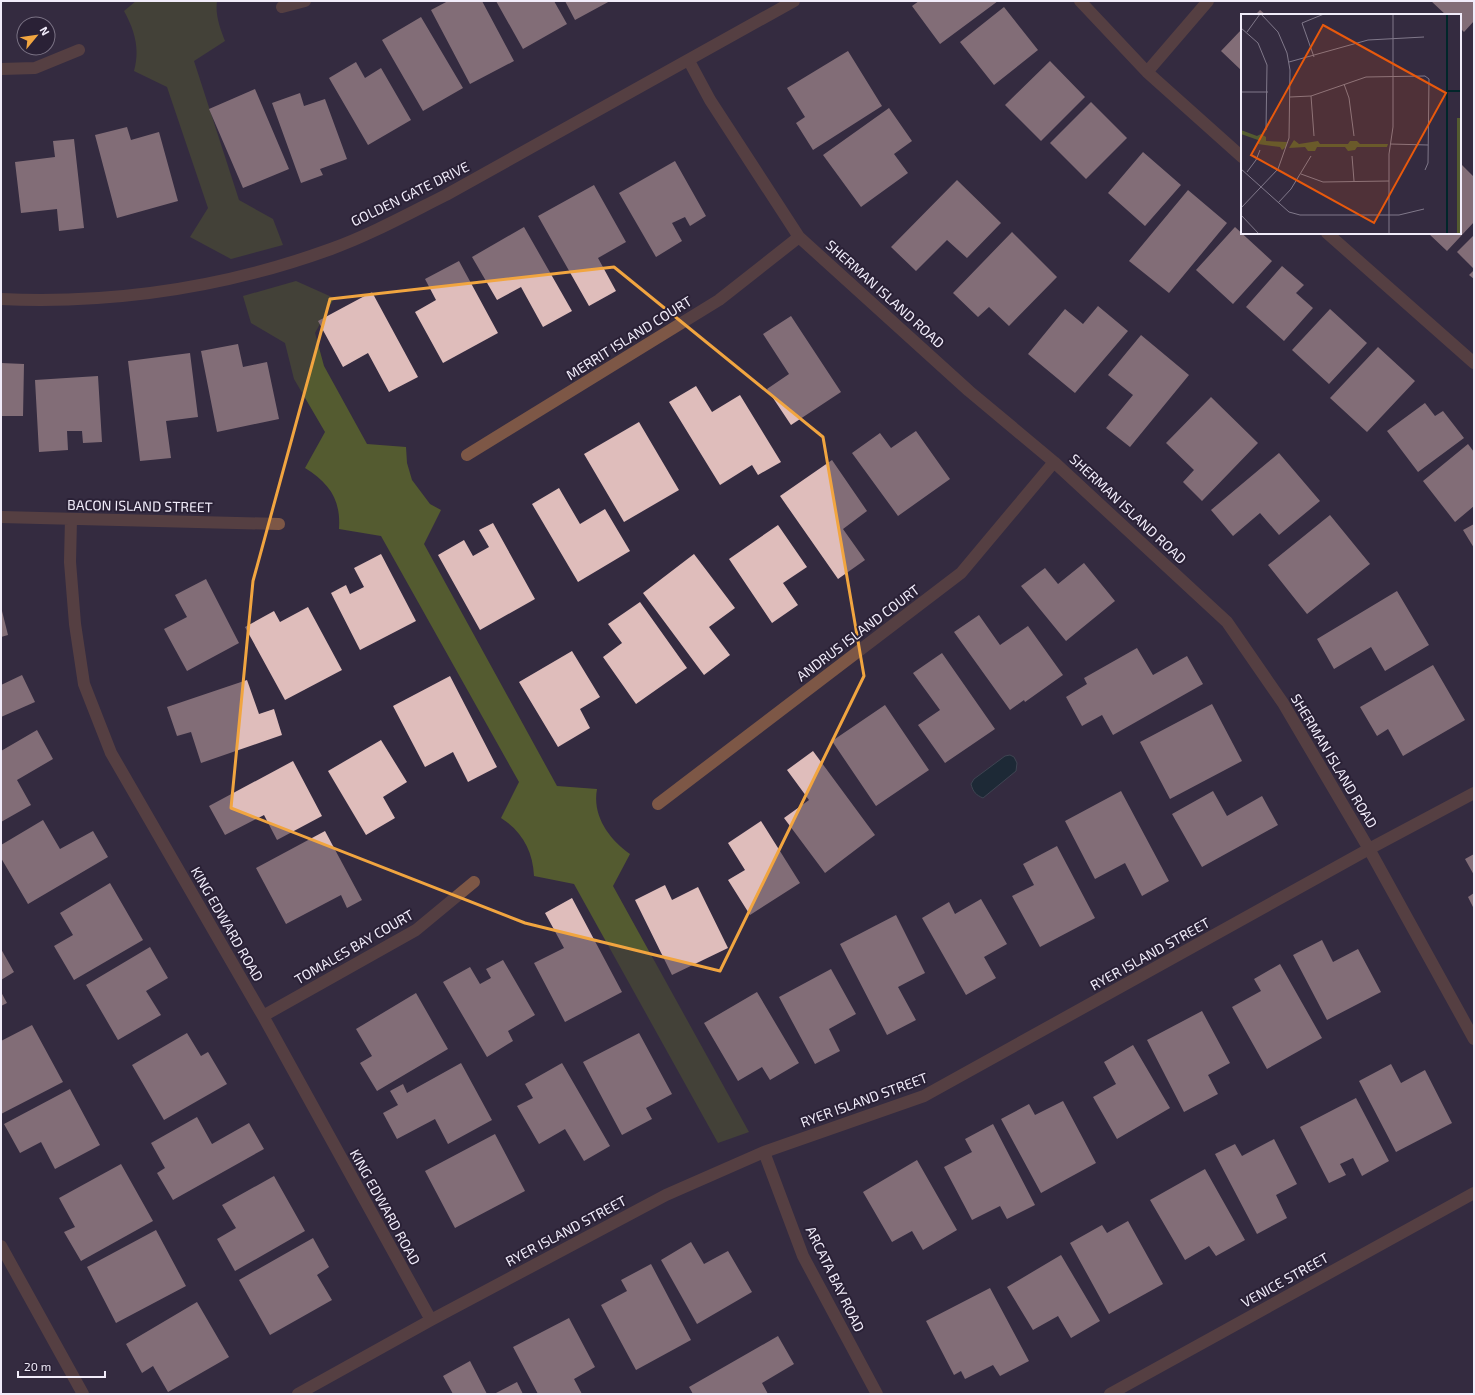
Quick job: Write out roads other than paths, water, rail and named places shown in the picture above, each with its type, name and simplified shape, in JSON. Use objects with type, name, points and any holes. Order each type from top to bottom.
[{"type":"street","points":[[282,7],[304,1]]},
{"type":"street","name":"GOLDEN GATE DRIVE","points":[[1,299],[64,300],[127,296],[191,287],[261,271],[331,249],[389,224],[446,195],[689,61],[794,1]]},
{"type":"street","points":[[1080,1],[1147,72],[1241,156]]},
{"type":"street","points":[[1147,72],[1208,1]]},
{"type":"street","points":[[1,69],[35,68],[79,50]]},
{"type":"street","name":"SHERMAN ISLAND ROAD","points":[[689,61],[710,100],[800,237],[969,391],[1054,462],[1226,622],[1283,703],[1369,849],[1474,1039]]},
{"type":"street","points":[[1328,234],[1474,363]]},
{"type":"street","name":"MERRIT ISLAND COURT","points":[[467,455],[719,300],[800,237]]},
{"type":"street","name":"ANDRUS ISLAND COURT","points":[[658,804],[961,573],[1054,462]]},
{"type":"street","name":"BACON ISLAND STREET","points":[[1,517],[279,524]]},
{"type":"street","name":"KING EDWARD ROAD","points":[[71,519],[70,562],[74,616],[84,684],[111,753],[263,1016],[431,1320]]},
{"type":"street","name":"RYER ISLAND STREET","points":[[298,1394],[431,1320],[666,1195],[764,1152],[924,1096],[1369,849],[1474,793]]},
{"type":"street","name":"TOMALES BAY COURT","points":[[263,1016],[416,930],[474,882]]},
{"type":"street","name":"ARCATA BAY ROAD","points":[[764,1152],[804,1256],[877,1394]]},
{"type":"street","name":"VENICE STREET","points":[[1110,1394],[1474,1193]]},
{"type":"street","points":[[1,1246],[83,1394]]}]
